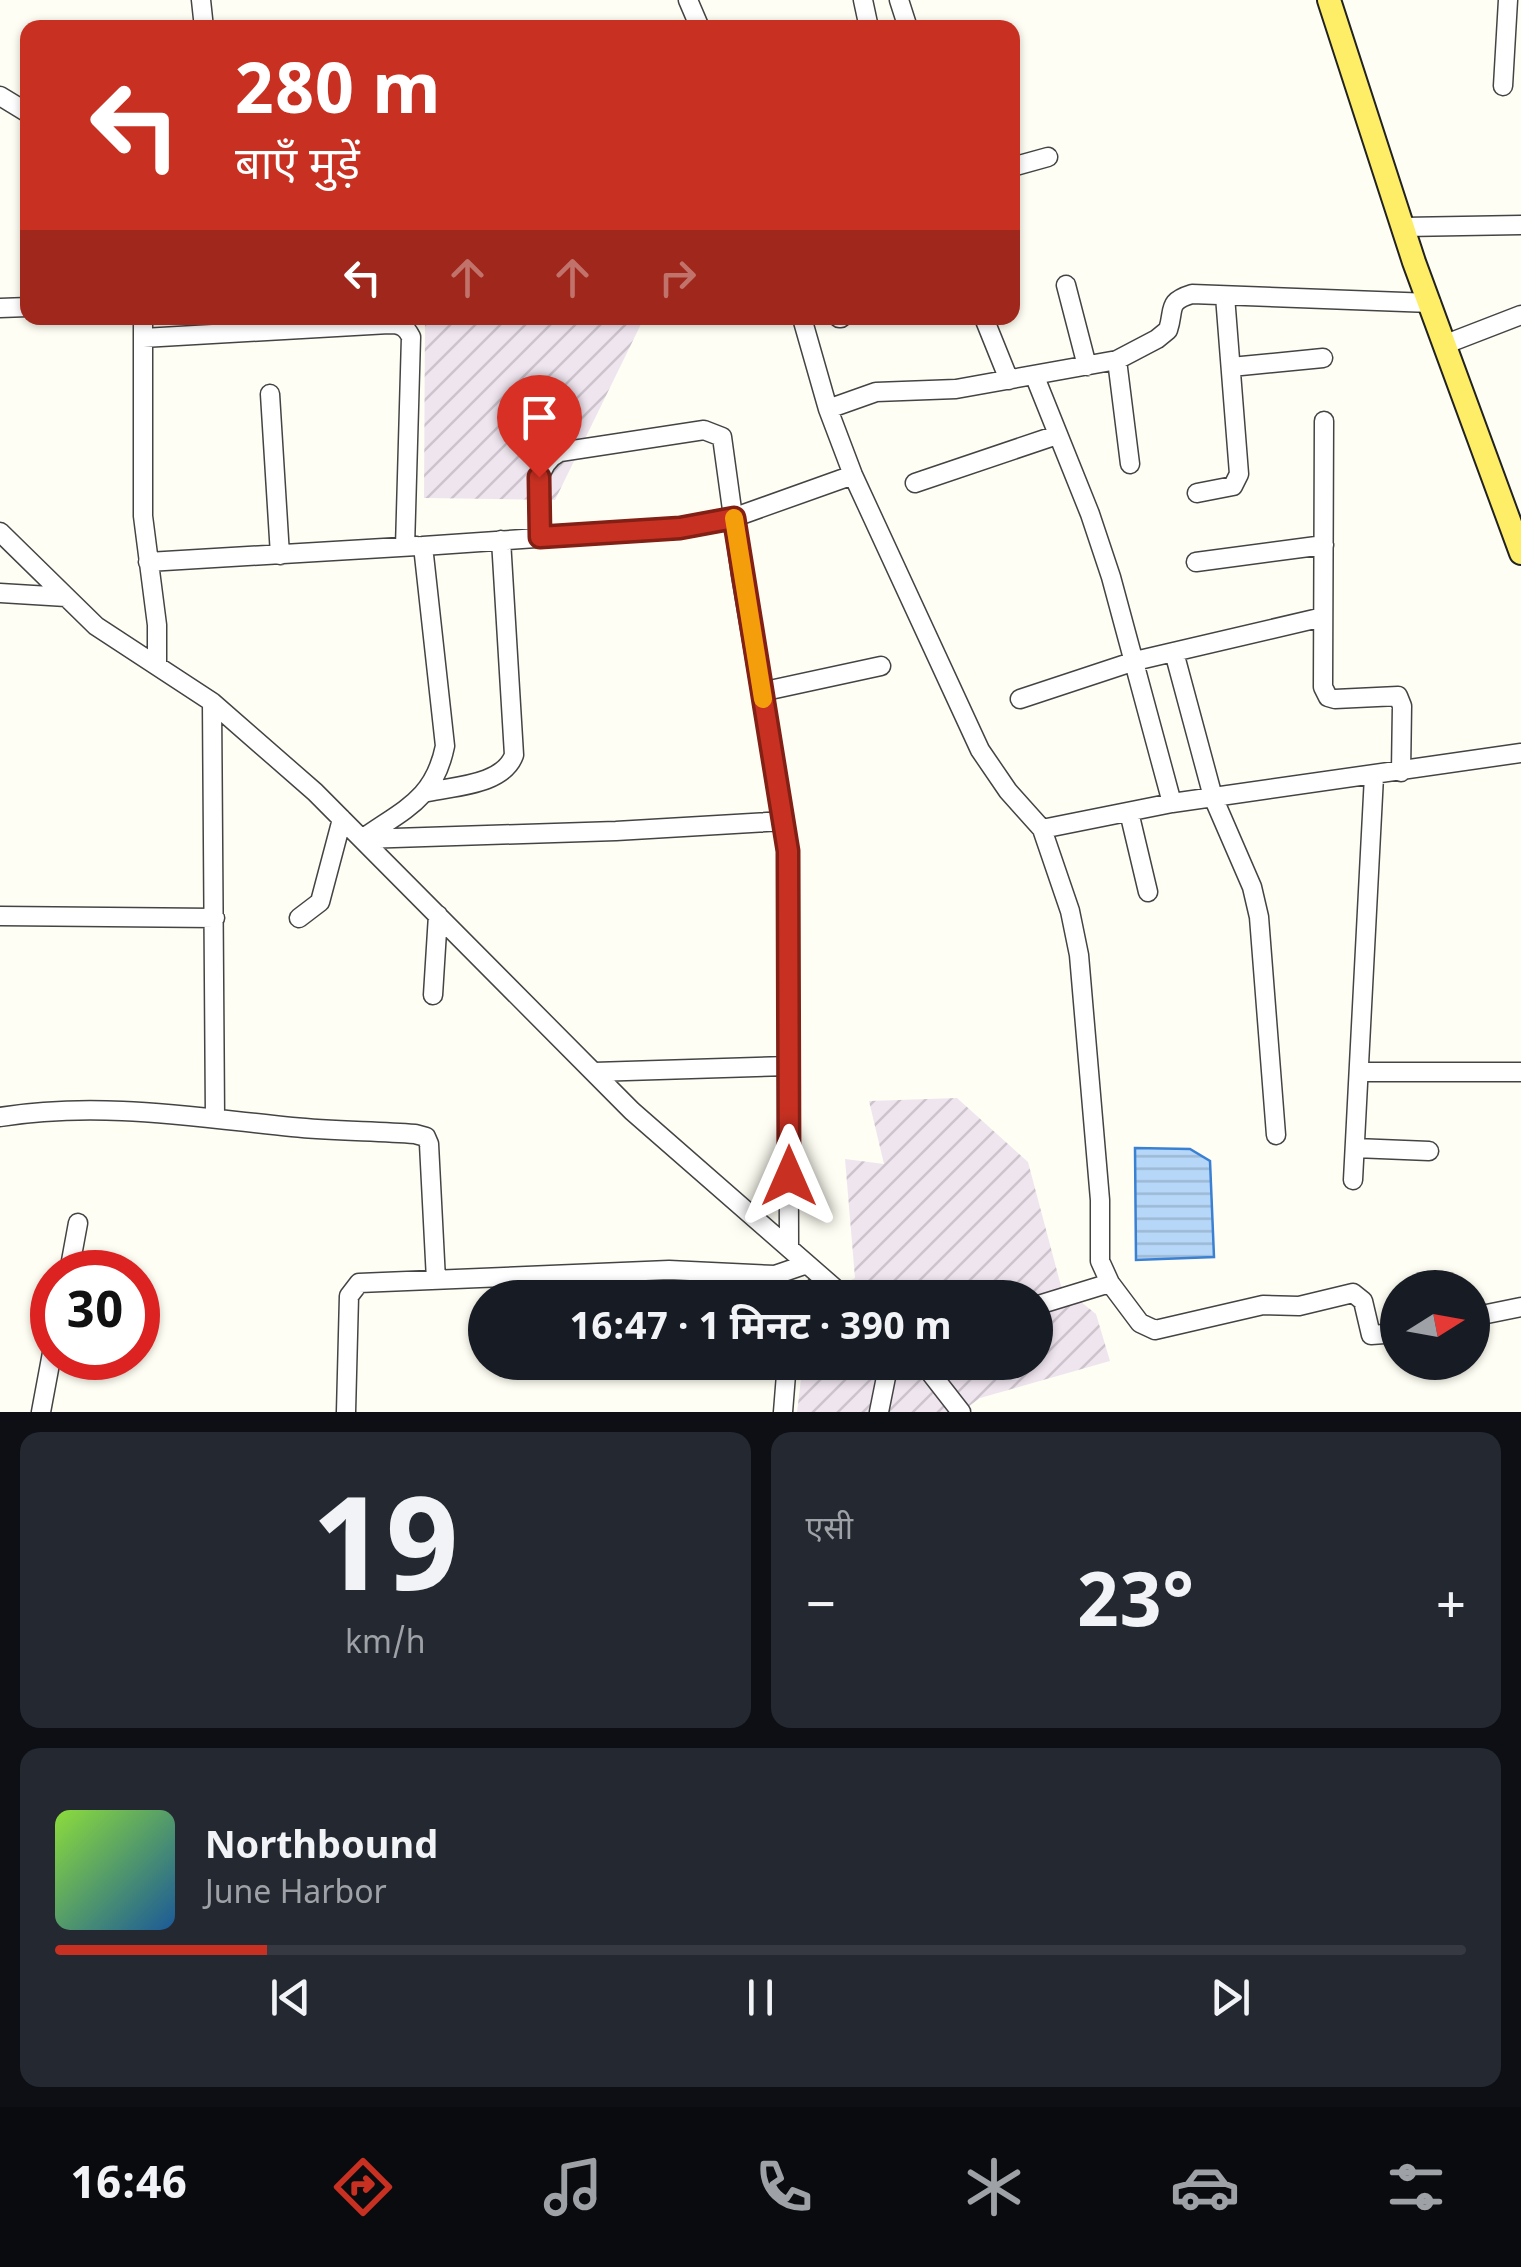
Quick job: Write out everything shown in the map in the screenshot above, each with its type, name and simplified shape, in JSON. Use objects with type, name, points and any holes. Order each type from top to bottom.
[{"type":"main road","points":[[1329,0],[1404,227],[1521,553]]},
{"type":"street","points":[[1503,86],[1508,0]]},
{"type":"street","points":[[1020,165],[1048,157]]},
{"type":"street","points":[[1404,227],[1521,226]]},
{"type":"street","points":[[1066,285],[1087,366]]},
{"type":"street","points":[[828,410],[876,392],[956,388],[1116,360],[1168,330],[1171,306],[1192,294],[1431,302]]},
{"type":"street","points":[[1197,493],[1228,488],[1238,482],[1225,296]]},
{"type":"street","points":[[1446,344],[1521,315]]},
{"type":"street","points":[[143,325],[142,516],[157,625],[157,664]]},
{"type":"street","points":[[144,338],[372,325]]},
{"type":"street","points":[[401,325],[412,338],[414,546],[444,746],[440,770],[428,792]]},
{"type":"street","points":[[804,325],[828,410],[853,475],[980,750],[1008,792],[1042,830],[1070,912],[1079,955],[1100,1200],[1100,1260],[1110,1283],[1140,1323],[1155,1330],[1263,1305],[1300,1306],[1354,1292],[1363,1302],[1371,1335],[1380,1334]]},
{"type":"street","points":[[987,325],[1009,380]]},
{"type":"street","points":[[1231,367],[1323,358]]},
{"type":"street","points":[[1116,360],[1130,464]]},
{"type":"street","points":[[1035,376],[1090,514],[1135,661],[1172,803]]},
{"type":"street","points":[[270,394],[280,555]]},
{"type":"street","points":[[1324,422],[1324,692],[1335,700],[1398,696],[1402,706],[1401,772]]},
{"type":"street","points":[[540,537],[539,477],[548,458],[560,452],[704,430],[715,432],[725,444],[789,870],[789,1248]]},
{"type":"street","points":[[915,483],[1058,435]]},
{"type":"street","points":[[148,562],[680,528],[734,518],[853,475]]},
{"type":"street","points":[[0,532],[96,626],[212,702],[342,819],[632,1110],[826,1280]]},
{"type":"street","points":[[362,839],[428,792],[500,773],[511,764],[514,755],[501,540]]},
{"type":"street","points":[[1196,562],[1324,545]]},
{"type":"street","points":[[0,594],[66,598]]},
{"type":"street","points":[[1020,700],[1135,661],[1324,617]]},
{"type":"street","points":[[1174,652],[1213,797],[1252,887],[1259,917],[1264,942],[1276,1136]]},
{"type":"street","points":[[761,692],[882,666]]},
{"type":"street","points":[[212,702],[215,1118]]},
{"type":"street","points":[[1042,830],[1172,803],[1521,753]]},
{"type":"street","points":[[1353,1180],[1374,776]]},
{"type":"street","points":[[1128,812],[1148,892]]},
{"type":"street","points":[[300,918],[320,902],[342,819]]},
{"type":"street","points":[[362,839],[784,821]]},
{"type":"street","points":[[432,996],[438,915]]},
{"type":"street","points":[[0,916],[215,918]]},
{"type":"street","points":[[594,1072],[788,1066]]},
{"type":"street","points":[[1358,1072],[1521,1072]]},
{"type":"street","points":[[0,1118],[96,1108],[426,1137],[430,1144],[436,1280]]},
{"type":"street","points":[[1354,1148],[1430,1152]]},
{"type":"street","points":[[72,1250],[78,1223]]},
{"type":"street","points":[[346,1412],[352,1289],[367,1281],[669,1270],[775,1276],[807,1264]]},
{"type":"street","points":[[1053,1300],[1110,1283]]},
{"type":"street","points":[[1490,1313],[1521,1307]]},
{"type":"street","points":[[41,1412],[47,1380]]},
{"type":"street","points":[[783,1412],[786,1380]]},
{"type":"street","points":[[879,1412],[885,1380]]},
{"type":"street","points":[[936,1380],[961,1412]]},
{"type":"shaded area","points":[[425,325],[641,325],[555,500],[424,498]]},
{"type":"shaded area","points":[[957,1098],[1028,1162],[1061,1286],[1096,1314],[1110,1361],[1053,1377],[1053,1280],[851,1280],[855,1278],[845,1159],[884,1164],[869,1101]]},
{"type":"shaded area","points":[[801,1380],[1043,1380],[980,1398],[961,1412],[797,1412]]},
{"type":"water","points":[[1135,1148],[1190,1149],[1210,1161],[1214,1257],[1136,1260]]},
{"type":"slow traffic","points":[[734,518],[763,699]]},
{"type":"route","points":[[539,477],[540,537],[680,528],[734,518],[788,851],[789,1176]]}]
